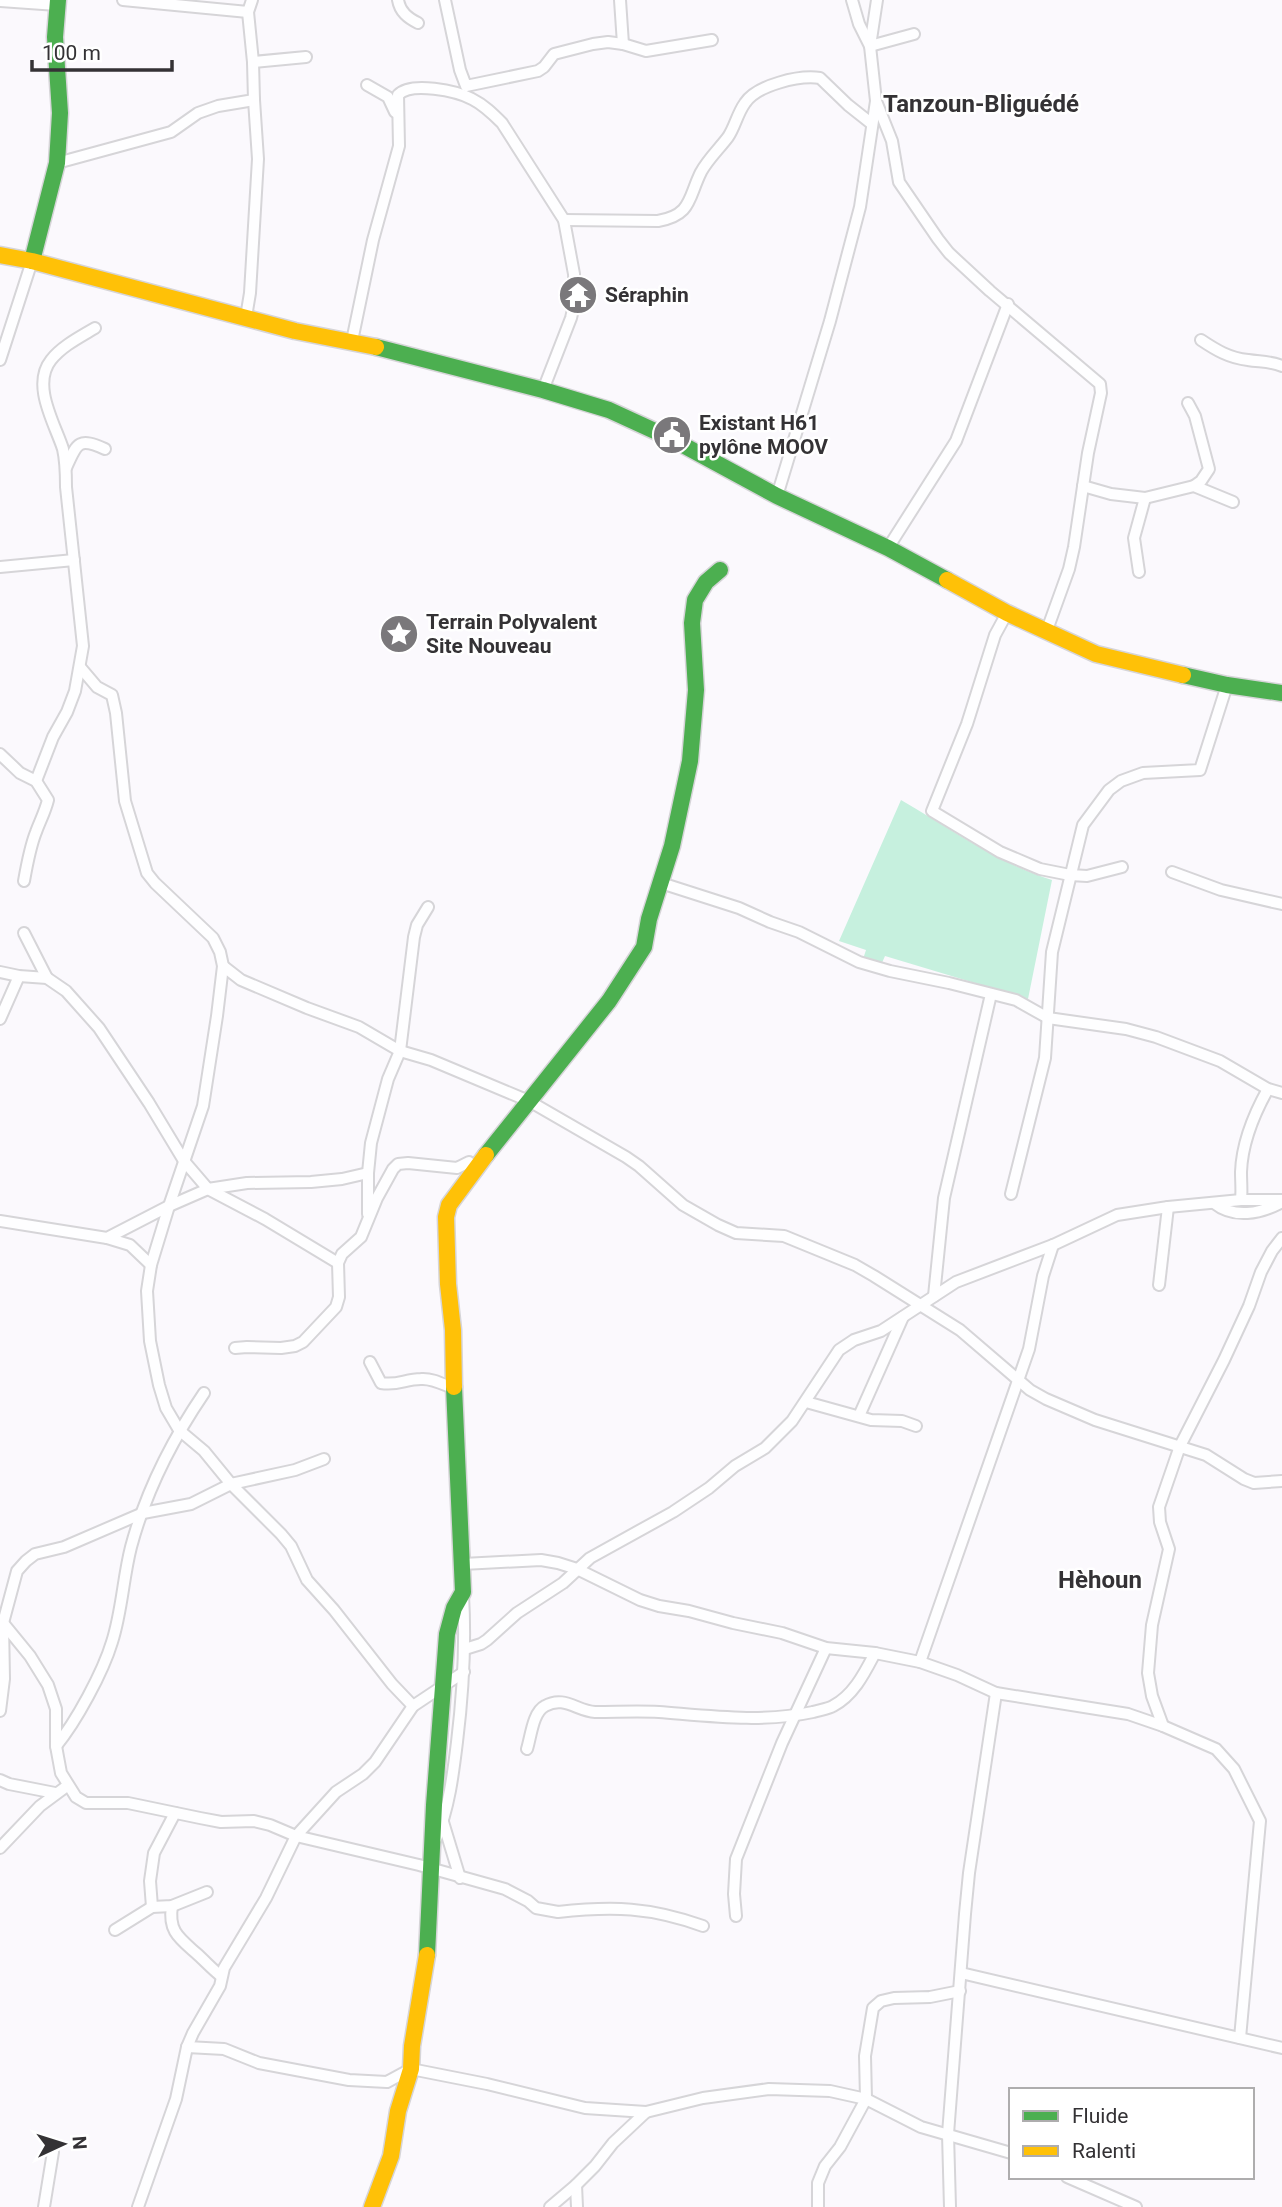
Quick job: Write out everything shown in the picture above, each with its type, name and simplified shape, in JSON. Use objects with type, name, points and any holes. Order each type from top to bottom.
[{"type":"street","points":[[123,0],[248,12]]},
{"type":"street","points":[[246,317],[250,293],[258,159],[248,12],[253,0]]},
{"type":"street","points":[[398,0],[404,14],[418,23]]},
{"type":"street","points":[[445,0],[467,91],[502,123],[564,220],[575,274],[575,301],[563,344],[543,390]]},
{"type":"street","points":[[620,0],[623,44]]},
{"type":"street","points":[[852,0],[859,24],[870,46]]},
{"type":"street","points":[[777,496],[830,321],[864,187],[876,101],[870,46],[877,0]]},
{"type":"street","points":[[0,1],[57,2],[55,37],[60,113],[57,163],[32,261],[3,342],[0,360]]},
{"type":"street","points":[[870,46],[914,34]]},
{"type":"street","points":[[392,97],[416,87],[467,91],[538,71],[554,54],[593,44],[608,42],[646,51],[712,40]]},
{"type":"street","points":[[253,62],[306,57]]},
{"type":"street","points":[[564,220],[659,221],[680,215],[690,201],[702,170],[732,131],[745,103],[764,89],[786,81],[820,78],[872,124]]},
{"type":"street","points":[[352,341],[373,240],[397,158],[400,132],[392,97],[366,85]]},
{"type":"street","points":[[57,163],[171,132],[198,113],[254,100]]},
{"type":"street","points":[[876,101],[887,124],[895,170],[905,193],[949,253],[1100,384],[1101,393],[1090,440],[1072,558],[1046,630]]},
{"type":"street","points":[[0,255],[32,261],[295,331],[352,341],[543,390],[609,410],[670,438],[777,496],[888,548],[1007,613],[1096,654],[1227,685],[1282,693]]},
{"type":"street","points":[[888,548],[956,441],[1008,304]]},
{"type":"street","points":[[36,781],[53,737],[67,712],[83,646],[66,468],[46,397],[45,372],[51,360],[71,342],[95,328]]},
{"type":"street","points":[[1201,340],[1225,355],[1244,360],[1268,361],[1282,366]]},
{"type":"street","points":[[1083,486],[1111,494],[1145,498],[1194,486],[1201,481],[1209,469],[1195,416],[1188,403]]},
{"type":"street","points":[[66,468],[80,443],[90,443],[105,449]]},
{"type":"street","points":[[1194,486],[1233,502]]},
{"type":"street","points":[[1139,572],[1134,538],[1145,498]]},
{"type":"street","points":[[0,567],[74,560]]},
{"type":"street","points":[[434,1846],[443,1822],[454,1768],[465,1649],[446,1217],[449,1205],[609,1001],[644,947],[649,919],[672,846],[690,761],[696,690],[692,624],[695,600],[706,582],[720,570]]},
{"type":"street","points":[[1007,613],[995,635],[967,724],[932,811],[1000,852],[1040,869],[1070,875],[1098,874],[1122,867]]},
{"type":"street","points":[[80,667],[97,687],[113,695],[125,801],[147,873],[213,938],[223,966],[218,1016],[203,1106],[151,1265],[147,1291],[150,1341],[166,1408],[179,1430],[204,1451],[231,1484],[291,1546],[307,1580],[413,1706]]},
{"type":"street","points":[[1011,1194],[1045,1059],[1052,952],[1083,825],[1109,790],[1121,780],[1143,773],[1200,770],[1227,685]]},
{"type":"street","points":[[0,754],[20,773],[36,781],[48,800],[30,848],[24,881]]},
{"type":"street","points":[[1172,872],[1221,890],[1282,904]]},
{"type":"street","points":[[661,883],[739,908],[799,932],[859,962],[1016,1000],[1048,1018],[1126,1029],[1156,1037],[1220,1061],[1268,1089],[1282,1093]]},
{"type":"street","points":[[368,1220],[368,1173],[376,1121],[388,1079],[400,1051],[414,937],[428,907]]},
{"type":"street","points":[[24,933],[47,978],[66,991],[99,1028],[144,1094],[184,1161],[208,1189],[265,1219],[338,1263]]},
{"type":"street","points":[[223,966],[241,980],[359,1027],[400,1051],[430,1060],[529,1101],[639,1166],[677,1200],[718,1225],[736,1233],[784,1236],[855,1265],[960,1330],[1046,1399],[1095,1420],[1206,1455],[1254,1483],[1282,1481]]},
{"type":"street","points":[[0,972],[47,978]]},
{"type":"street","points":[[0,1019],[19,976]]},
{"type":"street","points":[[934,1296],[944,1198],[990,994]]},
{"type":"street","points":[[1241,1200],[1241,1171],[1248,1137],[1268,1089]]},
{"type":"street","points":[[235,1349],[295,1346],[303,1342],[337,1307],[338,1263],[342,1254],[361,1237],[377,1198],[398,1164],[462,1168],[469,1162]]},
{"type":"street","points":[[107,1238],[208,1189],[342,1179],[368,1173]]},
{"type":"street","points":[[465,1649],[487,1640],[517,1613],[563,1583],[599,1552],[673,1512],[765,1448],[792,1421],[839,1350],[881,1331],[956,1282],[1053,1245],[1117,1215],[1241,1200],[1282,1201]]},
{"type":"street","points":[[1214,1203],[1223,1210],[1237,1214],[1268,1209],[1282,1201]]},
{"type":"street","points":[[1159,1285],[1168,1207]]},
{"type":"street","points":[[0,1221],[107,1238],[130,1245],[151,1265]]},
{"type":"street","points":[[1163,1726],[1148,1673],[1157,1598],[1169,1549],[1160,1522],[1159,1507],[1180,1446],[1224,1360],[1249,1306],[1261,1272],[1282,1238]]},
{"type":"street","points":[[920,1662],[1029,1349],[1043,1276],[1053,1245]]},
{"type":"street","points":[[859,1416],[903,1317]]},
{"type":"street","points":[[370,1362],[381,1383],[393,1385],[428,1379],[455,1389]]},
{"type":"street","points":[[56,1746],[79,1712],[112,1644],[131,1546],[143,1513],[166,1453],[204,1393]]},
{"type":"street","points":[[806,1402],[878,1421],[902,1421],[916,1426]]},
{"type":"street","points":[[0,1711],[4,1679],[3,1623],[17,1571],[35,1554],[64,1547],[143,1513],[191,1504],[231,1484],[295,1470],[324,1459]]},
{"type":"street","points":[[463,1564],[541,1560],[577,1569],[640,1600],[659,1606],[782,1633],[826,1648],[875,1653],[920,1662],[996,1693],[1128,1714],[1216,1749],[1234,1769],[1260,1821],[1240,2038]]},
{"type":"street","points":[[372,2207],[391,2156],[398,2111],[411,2069],[412,2046],[427,1961],[434,1805],[449,1624],[463,1592]]},
{"type":"street","points":[[3,1623],[30,1656],[48,1685],[56,1709],[56,1746],[61,1773],[76,1797],[86,1803],[128,1803],[221,1822],[254,1821],[296,1836],[505,1889],[536,1908],[547,1911],[626,1908],[671,1914],[703,1926]]},
{"type":"street","points":[[736,1916],[736,1859],[782,1743],[826,1648]]},
{"type":"street","points":[[527,1749],[536,1716],[541,1707],[552,1702],[564,1701],[593,1712],[657,1712],[749,1718],[795,1716],[832,1707],[848,1695],[875,1653]]},
{"type":"street","points":[[138,2207],[176,2099],[193,2033],[220,1986],[224,1968],[266,1898],[296,1836],[336,1792],[363,1774],[374,1762],[413,1706],[464,1672]]},
{"type":"street","points":[[950,2207],[948,2134],[969,1873],[996,1693]]},
{"type":"street","points":[[0,1780],[55,1793]]},
{"type":"street","points":[[0,1847],[55,1793],[67,1786]]},
{"type":"street","points":[[152,1907],[150,1881],[154,1853],[175,1813]]},
{"type":"street","points":[[443,1822],[460,1878]]},
{"type":"street","points":[[115,1930],[152,1907],[172,1906],[207,1892]]},
{"type":"street","points":[[172,1906],[171,1915],[176,1935],[221,1976]]},
{"type":"street","points":[[961,1973],[1282,2048]]},
{"type":"street","points":[[818,2207],[818,2183],[821,2175],[866,2099],[865,2056],[873,2008],[881,2001],[894,1998],[930,1997],[960,1991]]},
{"type":"street","points":[[187,2048],[224,2049],[259,2063],[349,2080],[387,2082],[411,2069],[488,2084],[585,2108],[646,2112],[704,2098],[769,2089],[830,2091],[866,2099],[921,2127],[1009,2153]]},
{"type":"street","points":[[550,2207],[576,2185],[613,2143],[646,2112]]},
{"type":"street","points":[[44,2207],[53,2152]]},
{"type":"street","points":[[1072,2179],[1136,2207]]},
{"type":"street","points":[[576,2185],[577,2207]]},
{"type":"green space","points":[[901,800],[994,855],[1052,880],[1028,999],[885,956],[881,965],[863,959],[866,950],[839,941]]},
{"type":"traffic: fast","points":[[32,261],[57,163],[60,113],[55,37],[58,0]]},
{"type":"traffic: fast","points":[[376,347],[609,410],[670,438],[777,496],[888,548],[947,580]]},
{"type":"traffic: fast","points":[[486,1155],[609,1001],[644,947],[649,919],[672,846],[690,761],[696,690],[692,623],[695,600],[706,582],[720,570]]},
{"type":"traffic: fast","points":[[1183,675],[1282,693]]},
{"type":"traffic: fast","points":[[427,1955],[434,1805],[447,1634],[454,1608],[463,1592],[454,1387]]},
{"type":"traffic: slow","points":[[0,255],[32,261],[295,331],[376,347]]},
{"type":"traffic: slow","points":[[947,580],[1007,613],[1096,654],[1183,675]]},
{"type":"traffic: slow","points":[[454,1387],[446,1217],[449,1205],[486,1155]]},
{"type":"traffic: slow","points":[[372,2207],[391,2156],[398,2111],[411,2069],[412,2046],[427,1955]]},
{"type":"place","name":"Séraphin","points":[[578,295]]},
{"type":"place","name":"Existant H61 pylône MOOV","points":[[672,435]]},
{"type":"place","name":"Terrain Polyvalent Site Nouveau","points":[[399,634]]},
{"type":"district","name":"Tanzoun-Bliguédé","points":[[981,104]]},
{"type":"district","name":"Hèhoun","points":[[1100,1580]]}]
